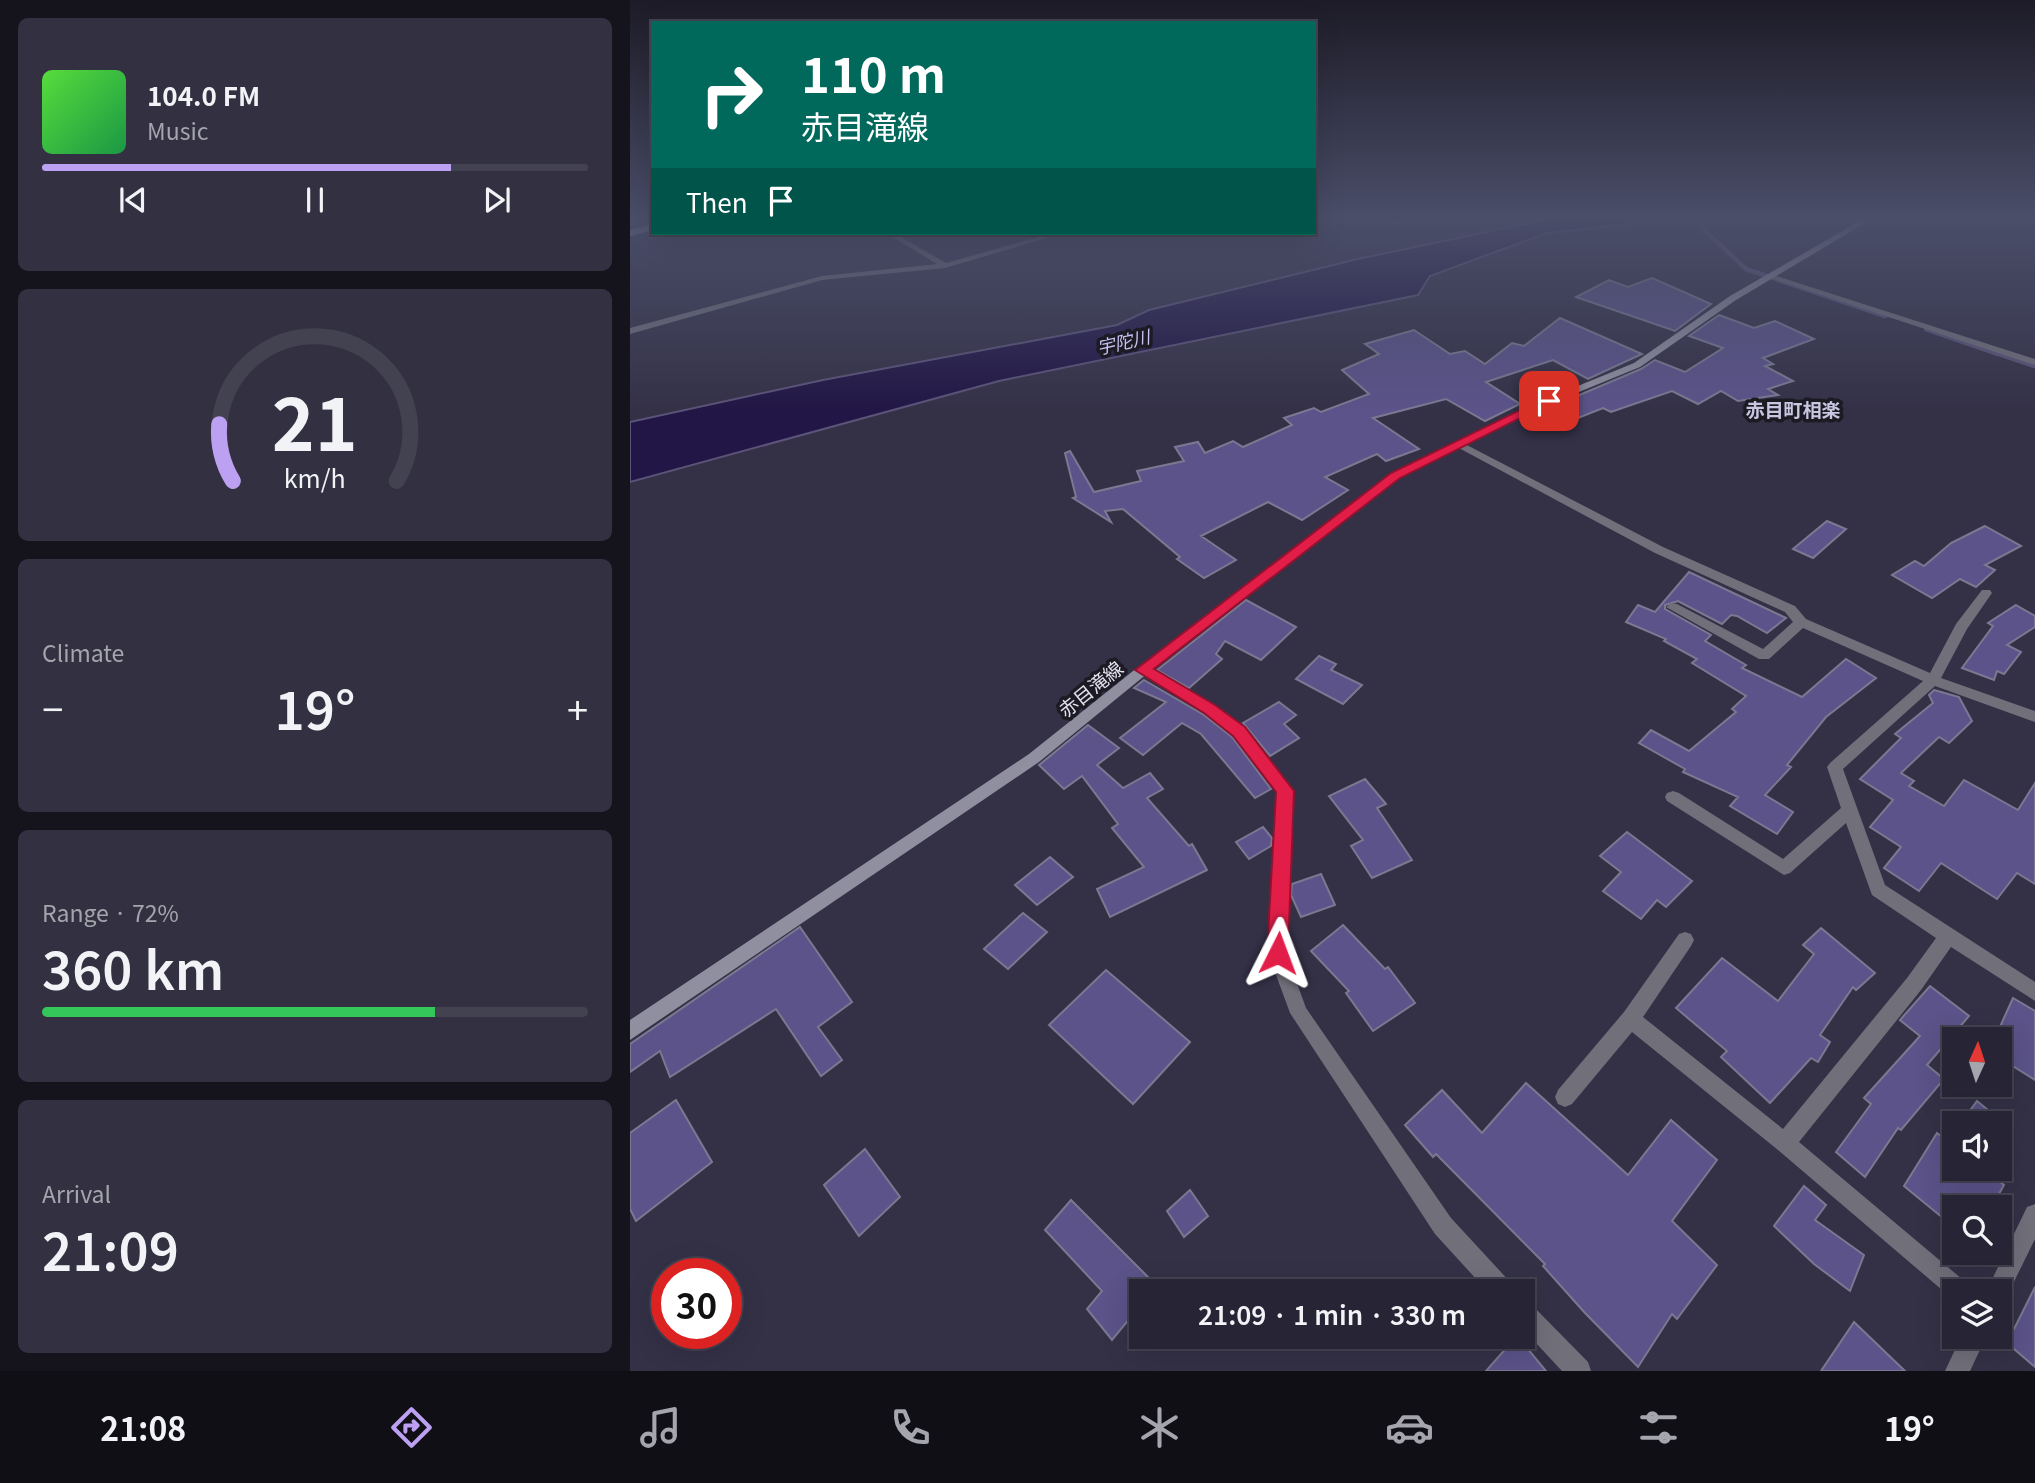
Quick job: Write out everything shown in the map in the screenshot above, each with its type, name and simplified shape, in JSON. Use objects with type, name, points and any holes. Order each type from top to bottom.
[{"type":"main road","name":"赤目滝線","points":[[630,1031],[1034,758],[1143,670],[1396,475],[1549,401],[1636,365],[1760,283]]},
{"type":"street","points":[[630,331],[804,283]]},
{"type":"street","points":[[1785,283],[2035,362]]},
{"type":"street","points":[[1461,445],[1659,550],[1790,609],[1801,622],[1933,680],[2035,717]]},
{"type":"street","points":[[1986,593],[1961,627],[1933,680],[1835,767],[1878,890],[2035,992]]},
{"type":"street","points":[[1672,607],[1764,656],[1801,622]]},
{"type":"street","points":[[1143,670],[1210,709],[1239,732],[1285,791],[1278,953],[1299,1013],[1443,1226],[1492,1279]]},
{"type":"street","points":[[1673,797],[1784,868],[1850,810]]},
{"type":"street","points":[[1785,1143],[1914,984],[1948,936]]},
{"type":"street","points":[[1565,1097],[1631,1019],[1685,940]]},
{"type":"street","points":[[1631,1019],[1785,1143],[1945,1279]]},
{"type":"street","points":[[2003,1279],[2035,1215]]},
{"type":"street","points":[[1535,1325],[1579,1371]]},
{"type":"street","points":[[1957,1371],[1968,1349]]},
{"type":"water","name":"宇陀川","points":[[1260,283],[1426,283],[1418,295],[999,381],[630,482],[630,422],[823,380],[1117,325],[1149,310]]},
{"type":"building","points":[[1603,283],[1617,283],[1628,287],[1639,283],[1663,283],[1711,304],[1675,331],[1576,297]]},
{"type":"building","points":[[1719,315],[1754,328],[1775,321],[1814,339],[1763,358],[1773,364],[1765,366],[1793,381],[1768,389],[1778,395],[1738,401],[1721,391],[1698,404],[1672,391],[1611,412],[1603,408],[1563,424],[1539,412],[1641,369],[1655,360],[1685,372],[1723,348],[1689,336]]},
{"type":"building","points":[[1560,318],[1642,354],[1588,379],[1553,360],[1486,382],[1520,404],[1485,421],[1446,399],[1373,418],[1419,449],[1386,461],[1377,454],[1325,477],[1348,490],[1302,520],[1268,502],[1201,536],[1236,560],[1204,578],[1177,559],[1180,557],[1123,509],[1105,511],[1111,522],[1073,498],[1076,497],[1065,453],[1070,451],[1094,492],[1141,481],[1137,471],[1184,461],[1175,447],[1198,442],[1205,453],[1233,441],[1243,447],[1292,425],[1284,418],[1314,408],[1321,412],[1369,394],[1342,370],[1379,354],[1365,344],[1414,330],[1450,354],[1465,351],[1485,364],[1512,343],[1524,346]]},
{"type":"building","points":[[1827,521],[1846,529],[1813,558],[1793,549]]},
{"type":"building","points":[[1985,526],[2021,546],[1985,565],[1995,570],[1976,587],[1960,579],[1932,598],[1892,575],[1915,561],[1924,566],[1951,543]]},
{"type":"building","points":[[1689,572],[1786,618],[1767,633],[1737,616],[1731,615],[1722,624],[1678,601],[1665,605],[1665,609],[1711,635],[1705,641],[1746,665],[1742,668],[1802,697],[1846,659],[1876,678],[1826,717],[1787,765],[1791,767],[1765,795],[1793,812],[1777,834],[1730,806],[1738,797],[1683,772],[1685,769],[1639,743],[1651,730],[1689,751],[1736,712],[1732,709],[1746,696],[1692,663],[1697,659],[1664,641],[1666,639],[1626,622],[1638,605],[1655,612]]},
{"type":"building","points":[[1246,600],[1296,627],[1261,660],[1225,641],[1216,654],[1222,659],[1189,688],[1157,670]]},
{"type":"building","points":[[2016,605],[2035,616],[2035,627],[2007,645],[2021,652],[2004,674],[1997,671],[1994,680],[1962,668],[1993,626],[1988,623]]},
{"type":"building","points":[[1319,656],[1336,664],[1331,670],[1362,685],[1343,704],[1296,679]]},
{"type":"building","points":[[1144,680],[1204,715],[1232,737],[1271,789],[1255,798],[1201,734],[1182,723],[1143,755],[1120,738],[1166,702],[1134,688]]},
{"type":"building","points":[[1934,690],[1959,697],[1972,721],[1949,743],[1939,737],[1901,773],[1914,781],[1909,786],[1944,806],[1964,780],[2018,810],[2035,783],[2035,884],[2017,873],[1997,899],[1941,863],[1919,891],[1884,868],[1901,847],[1870,827],[1893,800],[1860,779],[1901,738],[1895,734],[1933,703],[1929,695]]},
{"type":"building","points":[[1279,702],[1296,715],[1284,724],[1299,738],[1270,756],[1243,723]]},
{"type":"building","points":[[1088,725],[1119,748],[1097,765],[1123,788],[1150,773],[1163,789],[1147,798],[1189,846],[1192,844],[1207,870],[1110,917],[1097,889],[1144,867],[1112,828],[1118,824],[1082,776],[1064,789],[1039,765]]},
{"type":"building","points":[[1365,779],[1386,804],[1377,808],[1412,860],[1372,878],[1351,846],[1363,840],[1329,796]]},
{"type":"building","points":[[1263,827],[1272,838],[1271,846],[1249,859],[1236,842]]},
{"type":"building","points":[[1627,832],[1692,881],[1666,907],[1657,900],[1641,919],[1603,891],[1621,872],[1600,856]]},
{"type":"building","points":[[1050,857],[1073,877],[1037,905],[1015,885]]},
{"type":"building","points":[[1321,874],[1335,905],[1301,917],[1291,895],[1292,884]]},
{"type":"building","points":[[1023,913],[1047,932],[1008,969],[984,949]]},
{"type":"building","points":[[1343,925],[1385,969],[1388,967],[1415,1003],[1373,1031],[1346,993],[1349,991],[1311,951]]},
{"type":"building","points":[[800,927],[852,1002],[818,1027],[842,1060],[821,1076],[776,1009],[670,1077],[660,1051],[630,1072],[630,1044]]},
{"type":"building","points":[[1821,928],[1875,973],[1856,990],[1853,987],[1820,1035],[1830,1042],[1818,1062],[1811,1058],[1770,1103],[1721,1057],[1727,1051],[1676,1008],[1722,958],[1778,1001],[1814,954],[1803,945]]},
{"type":"building","points":[[1106,970],[1190,1042],[1133,1104],[1049,1025]]},
{"type":"building","points":[[1930,986],[1969,1016],[1960,1027],[1942,1027],[1942,1048],[1927,1065],[1942,1077],[1942,1081],[1901,1130],[1898,1128],[1865,1177],[1836,1152],[1871,1104],[1864,1098],[1920,1036],[1900,1020]]},
{"type":"building","points":[[2013,998],[2035,1011],[2035,1080],[2012,1066],[2012,1027],[2000,1027]]},
{"type":"building","points":[[1526,1083],[1628,1175],[1671,1120],[1717,1160],[1672,1221],[1717,1265],[1677,1319],[1672,1314],[1638,1367],[1585,1313],[1543,1266],[1545,1264],[1436,1154],[1433,1157],[1405,1125],[1442,1090],[1482,1133]]},
{"type":"building","points":[[676,1100],[712,1162],[636,1221],[630,1209],[630,1133]]},
{"type":"building","points":[[1977,1101],[1989,1111],[1970,1111]]},
{"type":"building","points":[[1937,1133],[1942,1137],[1942,1181],[1999,1181],[2004,1185],[1998,1195],[1942,1195],[1942,1217],[1904,1186]]},
{"type":"building","points":[[865,1149],[900,1197],[859,1236],[824,1185]]},
{"type":"building","points":[[1804,1186],[1826,1205],[1815,1220],[1864,1255],[1850,1291],[1814,1264],[1774,1226]]},
{"type":"building","points":[[1190,1190],[1208,1216],[1184,1237],[1167,1211]]},
{"type":"building","points":[[1071,1200],[1150,1279],[1129,1279],[1129,1319],[1112,1340],[1087,1309],[1102,1291],[1045,1230]]},
{"type":"building","points":[[2035,1287],[2035,1367],[2012,1347],[2012,1333]]},
{"type":"building","points":[[1854,1322],[1905,1371],[1821,1371]]},
{"type":"building","points":[[1505,1349],[1528,1349],[1546,1371],[1486,1371]]},
{"type":"waterway","points":[[1787,283],[1885,316]]},
{"type":"waterway","points":[[1926,329],[1998,354]]},
{"type":"waterway","points":[[1993,352],[2035,366]]},
{"type":"district","name":"赤目町相楽","points":[[1793,408]]},
{"type":"route","points":[[1278,953],[1285,791],[1239,732],[1210,709],[1143,670],[1396,475],[1549,401]]}]
